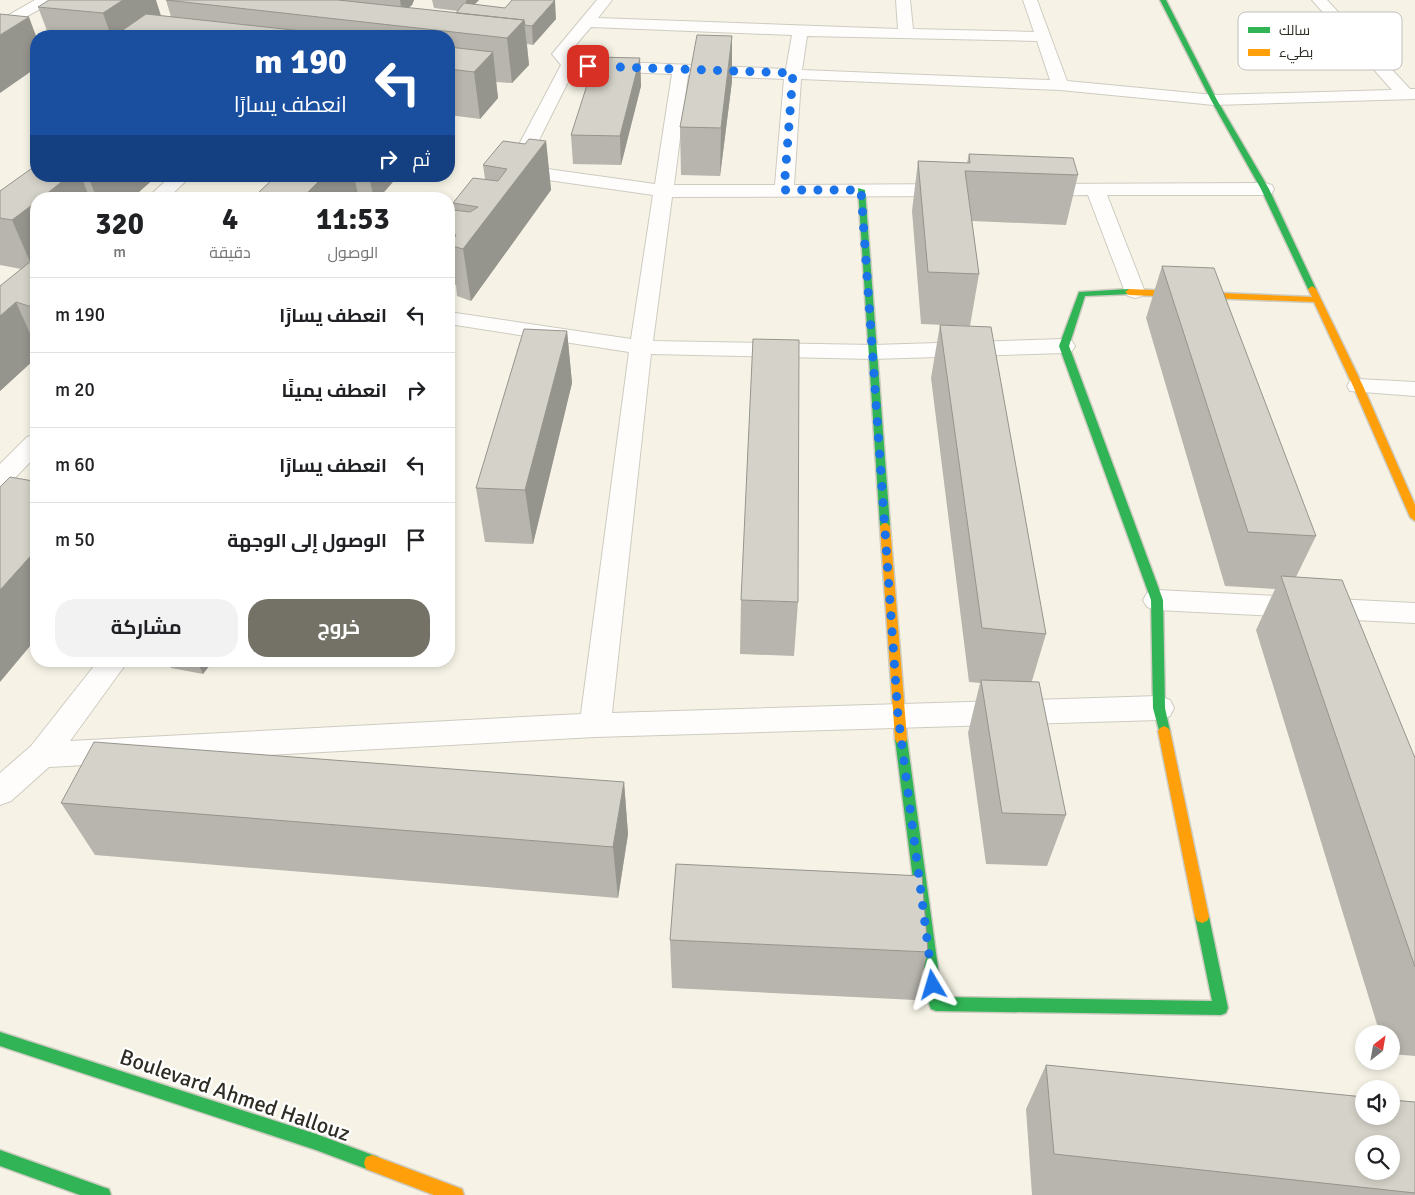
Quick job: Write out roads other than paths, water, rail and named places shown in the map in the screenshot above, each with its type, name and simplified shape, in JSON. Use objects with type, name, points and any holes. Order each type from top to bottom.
[{"type":"street","points":[[0,26],[46,0]]},
{"type":"street","points":[[605,0],[560,54],[569,65],[1060,85],[1214,100],[1410,94]]},
{"type":"street","points":[[903,0],[906,33]]},
{"type":"street","points":[[1030,0],[1060,85]]},
{"type":"street","points":[[1163,0],[1214,100],[1265,189],[1358,386],[1415,517]]},
{"type":"street","points":[[1319,0],[1331,12]]},
{"type":"street","points":[[0,8],[14,17]]},
{"type":"street","points":[[586,22],[800,31],[1042,37]]},
{"type":"street","points":[[784,190],[793,73],[800,31]]},
{"type":"street","points":[[569,65],[509,177],[663,191],[969,190]]},
{"type":"street","points":[[595,725],[641,347],[681,70]]},
{"type":"street","points":[[1387,70],[1410,94]]},
{"type":"street","points":[[163,192],[175,182]]},
{"type":"street","points":[[1018,190],[1265,189]]},
{"type":"street","points":[[861,190],[898,715],[936,1004],[1221,1008],[1159,708],[1157,600],[1064,346],[1082,294],[1135,292],[1317,300]]},
{"type":"street","points":[[1096,190],[1135,292]]},
{"type":"street","points":[[455,319],[641,347],[873,352],[1064,346]]},
{"type":"street","points":[[1358,386],[1415,389]]},
{"type":"street","points":[[0,478],[30,448]]},
{"type":"street","points":[[1157,600],[1415,613]]},
{"type":"street","points":[[0,792],[42,756],[109,667]]},
{"type":"street","points":[[42,756],[595,725],[1159,708]]},
{"type":"street","name":"Boulevard Ahmed Hallouz","points":[[0,1038],[316,1142],[456,1195]]},
{"type":"street","points":[[0,1158],[103,1195]]}]
